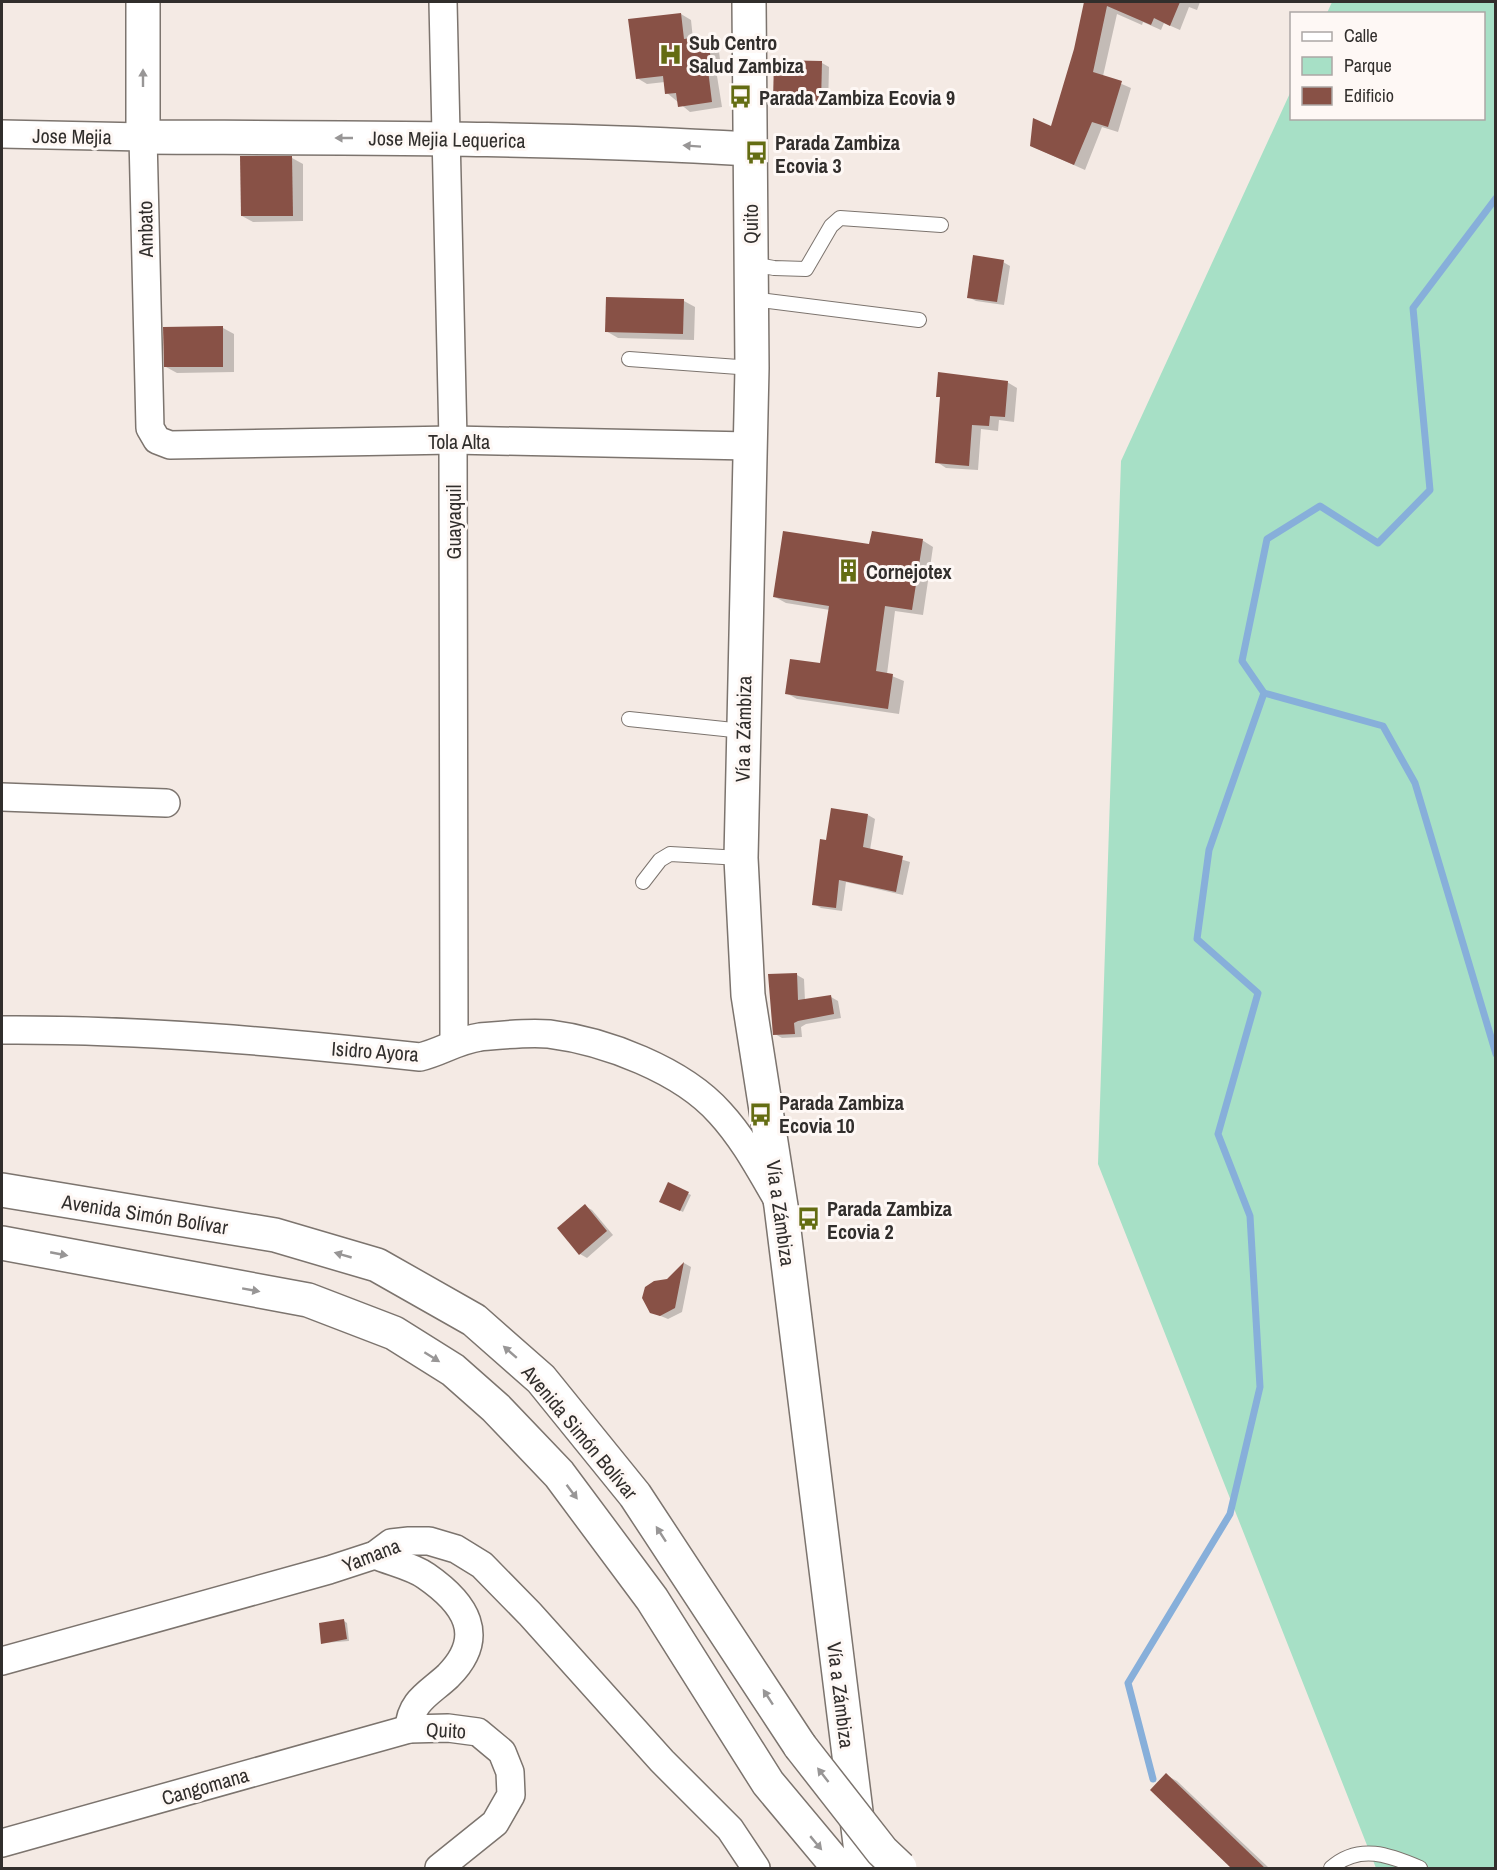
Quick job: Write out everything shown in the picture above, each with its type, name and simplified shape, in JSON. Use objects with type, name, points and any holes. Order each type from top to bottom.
[{"type":"main road","name":"Ambato","points":[[143,2],[144,137]]},
{"type":"main road","name":"Quito","points":[[749,2],[749,298],[752,368],[749,446]]},
{"type":"main road","name":"Jose Mejia Lequerica","points":[[144,137],[445,138],[665,144],[750,149]]},
{"type":"main road","name":"Vía a Zámbiza","points":[[749,446],[741,858],[748,995],[781,1206],[863,1869]]},
{"type":"main road","name":"Avenida Simón Bolívar","points":[[2,1190],[275,1235],[377,1265],[474,1320],[541,1379],[635,1495],[800,1746],[882,1851],[900,1869]]},
{"type":"main road","points":[[2,1243],[308,1300],[394,1334],[453,1370],[496,1408],[559,1474],[652,1599],[768,1783],[839,1869]]},
{"type":"street","name":"Guayaquil","points":[[442,2],[453,440],[454,1042]]},
{"type":"street","name":"Jose Mejia","points":[[2,134],[144,137]]},
{"type":"street","name":"Ambato","points":[[144,137],[150,428],[157,440],[170,445]]},
{"type":"street","name":"Tola Alta","points":[[170,445],[453,440],[749,446]]},
{"type":"street","points":[[2,797],[166,802]]},
{"type":"street","name":"Isidro Ayora","points":[[2,1030],[75,1029],[241,1038],[420,1056],[440,1052],[454,1042],[479,1037],[547,1034],[585,1041],[644,1062],[686,1082],[720,1112],[745,1144],[781,1206]]},
{"type":"street","name":"Yamana","points":[[2,1661],[375,1555],[391,1543],[429,1541],[456,1549],[482,1565],[530,1614],[662,1761],[730,1829],[756,1869]]},
{"type":"street","name":"Quito","points":[[375,1555],[424,1575],[454,1600],[468,1624],[470,1638],[468,1651],[448,1675],[415,1706],[410,1718],[409,1729],[448,1728],[478,1732],[502,1752],[510,1772],[511,1795],[495,1823],[439,1869]]},
{"type":"street","name":"Cangomana","points":[[2,1843],[409,1729]]},
{"type":"lane","points":[[750,263],[774,268],[806,269],[831,226],[840,218],[941,225]]},
{"type":"lane","points":[[749,298],[919,320]]},
{"type":"lane","points":[[629,359],[752,368]]},
{"type":"lane","points":[[629,719],[743,731]]},
{"type":"lane","points":[[643,882],[660,860],[670,854],[741,858]]},
{"type":"lane","points":[[1331,1869],[1361,1852],[1390,1855],[1420,1869]]},
{"type":"green space","points":[[1332,2],[1495,2],[1495,1868],[1376,1868],[1098,1164],[1121,461],[1290,93],[1290,120],[1485,120],[1485,12],[1327,12]]},
{"type":"building","points":[[1084,2],[1180,2],[1170,26],[1154,18],[1151,25],[1107,6],[1093,72],[1122,81],[1108,127],[1092,122],[1074,165],[1030,146],[1033,118],[1051,126],[1074,49]]},
{"type":"building","name":"Sub Centro Salud Zambiza","points":[[681,13],[684,39],[708,36],[712,70],[708,70],[712,102],[678,107],[676,93],[665,94],[663,76],[636,79],[628,19]]},
{"type":"building","points":[[774,60],[822,61],[821,104],[773,101]]},
{"type":"building","points":[[240,156],[292,156],[293,216],[241,216]]},
{"type":"building","points":[[973,255],[1004,260],[997,302],[967,298]]},
{"type":"building","points":[[606,297],[684,299],[683,334],[605,332]]},
{"type":"building","points":[[223,326],[223,367],[164,367],[163,327]]},
{"type":"building","points":[[938,372],[1008,381],[1005,417],[990,416],[989,426],[972,425],[969,466],[935,463],[940,397],[936,397]]},
{"type":"building","points":[[783,531],[869,544],[872,531],[923,539],[912,610],[885,606],[876,671],[893,674],[888,709],[785,694],[790,659],[820,663],[829,606],[773,597]]},
{"type":"building","points":[[831,808],[868,814],[863,847],[903,856],[896,892],[839,880],[836,908],[812,905],[820,839],[826,840]]},
{"type":"building","points":[[797,973],[798,1000],[831,995],[834,1014],[794,1023],[795,1034],[773,1035],[768,974]]},
{"type":"building","points":[[668,1182],[689,1192],[680,1211],[659,1202]]},
{"type":"building","points":[[585,1204],[607,1231],[579,1255],[557,1228]]},
{"type":"building","points":[[684,1262],[675,1308],[660,1316],[650,1313],[642,1298],[645,1287],[654,1281],[667,1279]]},
{"type":"building","points":[[344,1619],[347,1639],[321,1644],[319,1623]]},
{"type":"building","points":[[1166,1773],[1266,1869],[1232,1869],[1150,1790]]},
{"type":"waterway","points":[[1153,1779],[1128,1683],[1230,1514],[1260,1387],[1250,1216],[1218,1134],[1258,993],[1197,939],[1209,850],[1264,693],[1242,661],[1267,539],[1320,506],[1378,543],[1430,490],[1413,308],[1496,198]]},
{"type":"waterway","points":[[1264,693],[1383,726],[1415,783],[1496,1054]]},
{"type":"place","name":"Sub Centro Salud Zambiza","points":[[671,54]]},
{"type":"place","name":"Parada Zambiza Ecovia 9","points":[[741,97]]},
{"type":"place","name":"Parada Zambiza Ecovia 3","points":[[757,153]]},
{"type":"place","name":"Cornejotex","points":[[848,571]]},
{"type":"place","name":"Parada Zambiza Ecovia 10","points":[[761,1114]]},
{"type":"place","name":"Parada Zambiza Ecovia 2","points":[[809,1219]]}]
